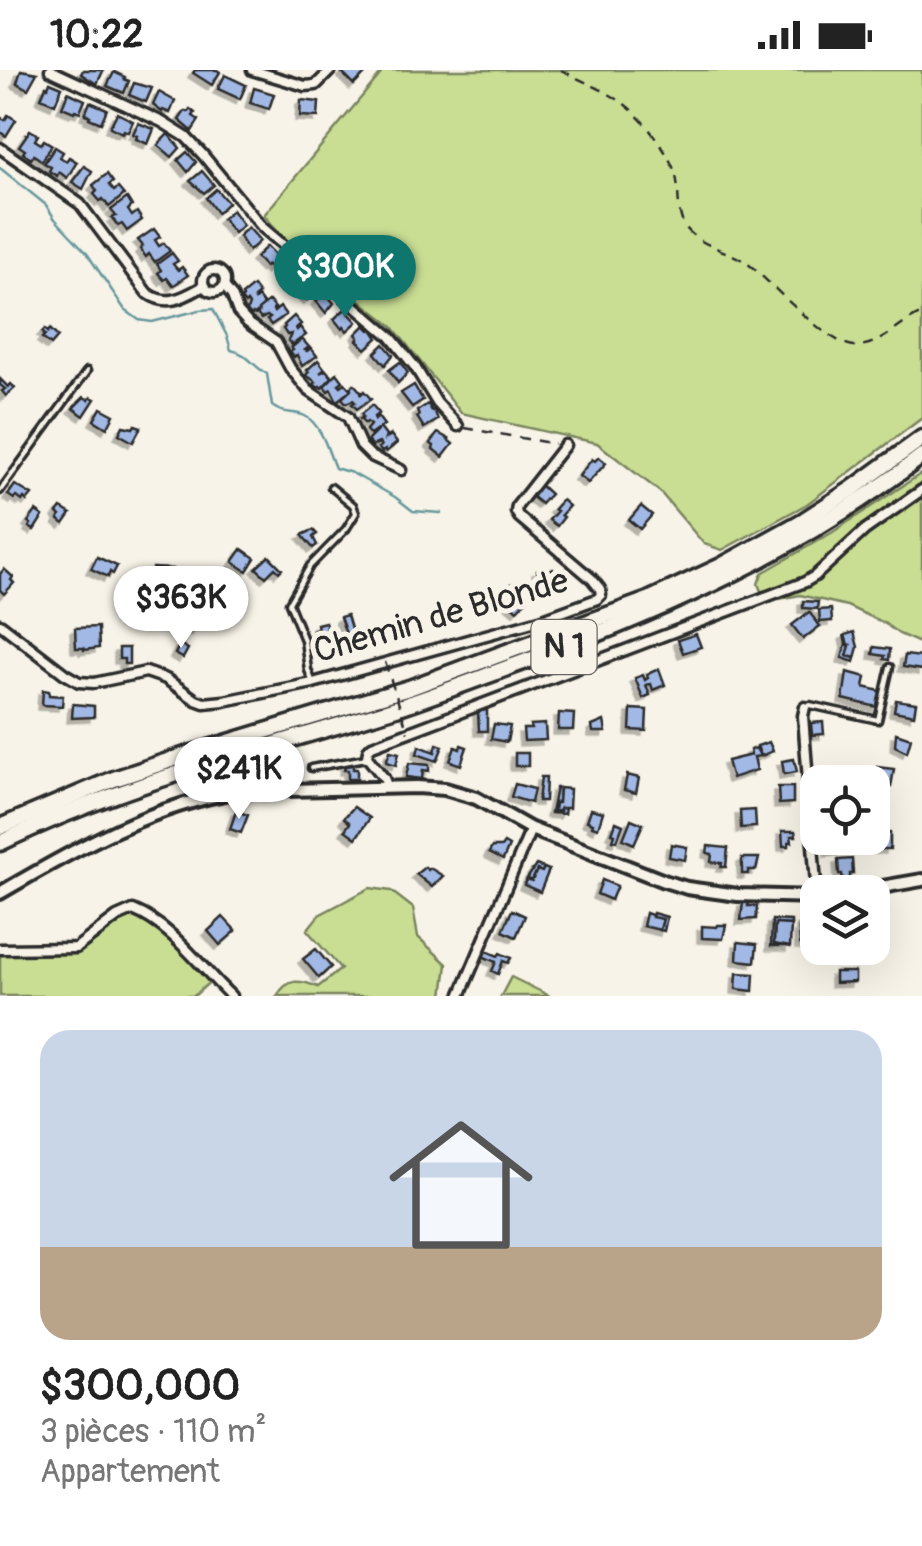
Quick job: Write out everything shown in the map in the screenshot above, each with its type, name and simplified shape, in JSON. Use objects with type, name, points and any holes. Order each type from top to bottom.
[{"type":"highway","name":"N 1","points":[[0,827],[114,780],[409,688],[648,600],[723,565],[800,522],[852,490],[922,438]]},
{"type":"highway","name":"N 1","points":[[0,843],[148,782],[398,707],[645,615],[788,545],[864,499],[922,456]]},
{"type":"highway","points":[[0,815],[66,798]]},
{"type":"street","points":[[50,70],[186,137],[262,227],[390,336],[458,426]]},
{"type":"street","points":[[252,70],[305,86],[316,84],[331,70]]},
{"type":"street","points":[[0,148],[80,204],[147,293],[158,300],[174,300],[204,286]]},
{"type":"street","points":[[214,270],[224,275],[220,291],[212,292],[204,286],[205,275],[214,270]]},
{"type":"street","points":[[224,286],[238,312],[276,342],[308,390],[348,418],[360,446],[401,470]]},
{"type":"street","name":"Chemin de Blonde","points":[[0,624],[80,682],[94,683],[146,672],[166,679],[204,703],[313,683],[540,620],[601,595],[592,580],[516,512],[516,506],[565,445]]},
{"type":"street","points":[[388,788],[367,757],[372,746],[805,582],[865,530],[922,490]]},
{"type":"street","points":[[805,706],[816,875]]},
{"type":"street","points":[[0,893],[101,837],[213,796],[417,786],[462,792],[531,830],[664,882],[738,895],[800,897]]},
{"type":"street","points":[[460,996],[531,830]]},
{"type":"street","points":[[890,886],[922,880]]},
{"type":"street","points":[[0,949],[76,948],[132,910],[150,917],[164,929],[231,996]]},
{"type":"lane","points":[[0,491],[87,372]]},
{"type":"lane","points":[[313,683],[304,640],[288,602],[310,566],[356,513],[353,505],[331,486]]},
{"type":"lane","points":[[805,706],[878,720],[890,667]]},
{"type":"lane","points":[[311,768],[367,757]]},
{"type":"path","points":[[561,70],[629,108],[665,151],[676,174],[681,220],[688,230],[706,244],[745,260],[798,312],[848,345],[858,346],[871,344],[922,313]]},
{"type":"path","points":[[458,426],[565,445]]},
{"type":"path","points":[[385,662],[408,732]]},
{"type":"green space","points":[[384,70],[922,70],[922,418],[807,504],[722,550],[704,544],[660,492],[597,443],[461,413],[392,326],[287,242],[264,215]]},
{"type":"green space","points":[[922,473],[922,644],[847,606],[800,595],[780,599],[761,591],[758,584],[762,573]]},
{"type":"green space","points":[[370,888],[391,891],[413,908],[418,937],[447,964],[443,996],[277,996],[295,982],[318,987],[341,969],[307,930],[319,915]]},
{"type":"green space","points":[[133,910],[150,917],[213,979],[194,996],[0,996],[0,949],[67,950]]},
{"type":"green space","points":[[511,977],[550,996],[501,996]]},
{"type":"building","points":[[21,70],[37,73],[28,89],[17,83]]},
{"type":"building","points":[[83,70],[103,71],[97,84],[81,74]]},
{"type":"building","points":[[114,72],[129,81],[124,93],[107,86]]},
{"type":"building","points":[[220,72],[212,85],[193,73]]},
{"type":"building","points":[[342,73],[366,73],[354,85]]},
{"type":"building","points":[[225,75],[246,85],[240,99],[218,89]]},
{"type":"building","points":[[50,82],[62,87],[55,104],[41,98]]},
{"type":"building","points":[[134,83],[152,88],[146,102],[129,95]]},
{"type":"building","points":[[254,88],[274,94],[269,109],[250,103]]},
{"type":"building","points":[[68,92],[85,100],[80,112],[62,107]]},
{"type":"building","points":[[159,92],[175,101],[170,113],[153,105]]},
{"type":"building","points":[[301,100],[319,102],[318,117],[300,116]]},
{"type":"building","points":[[90,102],[107,109],[101,123],[85,114]]},
{"type":"building","points":[[190,109],[199,120],[192,131],[179,120]]},
{"type":"building","points":[[117,113],[133,121],[128,132],[110,127]]},
{"type":"building","points":[[8,115],[16,120],[6,136],[0,132],[0,117],[5,120]]},
{"type":"building","points":[[138,123],[154,129],[148,144],[133,134]]},
{"type":"building","points":[[30,130],[38,135],[35,140],[52,145],[42,161],[34,155],[31,159],[19,146]]},
{"type":"building","points":[[168,134],[180,148],[172,157],[158,145]]},
{"type":"building","points":[[55,147],[63,152],[60,157],[77,162],[67,178],[49,171],[51,167],[44,163]]},
{"type":"building","points":[[187,152],[196,162],[188,172],[178,160]]},
{"type":"building","points":[[84,166],[92,171],[83,189],[72,182]]},
{"type":"building","points":[[202,171],[214,185],[204,193],[190,181]]},
{"type":"building","points":[[107,174],[113,182],[109,185],[124,195],[109,207],[94,194],[97,191],[93,185]]},
{"type":"building","points":[[216,189],[228,203],[217,213],[206,198]]},
{"type":"building","points":[[127,198],[132,216],[137,212],[142,220],[127,231],[122,224],[118,226],[111,210]]},
{"type":"building","points":[[232,210],[243,225],[234,233],[222,219]]},
{"type":"building","points":[[248,227],[260,241],[249,251],[239,236]]},
{"type":"building","points":[[154,229],[160,237],[155,240],[159,246],[164,243],[170,251],[155,262],[149,254],[146,257],[138,240]]},
{"type":"building","points":[[267,246],[280,260],[270,269],[256,257]]},
{"type":"building","points":[[172,253],[178,261],[173,264],[188,275],[173,286],[158,273],[161,270],[157,264]]},
{"type":"building","points":[[286,262],[298,275],[287,286],[276,271]]},
{"type":"building","points":[[305,277],[317,291],[307,300],[295,286]]},
{"type":"building","points":[[253,286],[259,294],[255,300],[258,297],[264,305],[251,316],[247,311],[249,305],[241,299]]},
{"type":"building","points":[[325,293],[334,303],[326,313],[316,301]]},
{"type":"building","points":[[269,301],[274,312],[280,307],[286,315],[271,325],[267,320],[270,318],[261,319],[257,314]]},
{"type":"building","points":[[345,309],[357,322],[347,331],[334,319]]},
{"type":"building","points":[[294,316],[301,324],[297,330],[300,327],[306,335],[292,345],[288,341],[291,334],[283,329]]},
{"type":"building","points":[[365,325],[378,338],[366,349],[356,334]]},
{"type":"building","points":[[45,329],[58,337],[51,345],[42,338]]},
{"type":"building","points":[[302,339],[309,347],[305,350],[311,348],[317,356],[302,366],[297,355],[294,357],[290,352]]},
{"type":"building","points":[[384,344],[393,355],[385,365],[375,353]]},
{"type":"building","points":[[318,360],[325,369],[320,373],[326,370],[332,377],[322,388],[306,375]]},
{"type":"building","points":[[400,362],[408,373],[398,383],[389,370]]},
{"type":"building","points":[[337,373],[343,381],[339,384],[345,383],[351,390],[337,401],[331,389],[328,391],[324,386]]},
{"type":"building","points":[[0,379],[15,388],[6,396],[2,391],[5,389]]},
{"type":"building","points":[[354,384],[360,395],[364,391],[371,399],[357,409],[353,400],[346,403],[342,398]]},
{"type":"building","points":[[414,385],[423,400],[412,407],[401,393]]},
{"type":"building","points":[[84,397],[95,399],[84,416],[73,408]]},
{"type":"building","points":[[428,404],[438,420],[424,428],[417,411]]},
{"type":"building","points":[[372,405],[379,413],[375,420],[378,417],[384,425],[370,435],[366,430],[370,425],[360,419]]},
{"type":"building","points":[[101,408],[114,415],[107,428],[94,420]]},
{"type":"building","points":[[123,426],[141,427],[133,442],[119,434]]},
{"type":"building","points":[[380,428],[385,439],[391,435],[397,443],[386,452],[378,448],[379,443],[372,446],[367,441]]},
{"type":"building","points":[[438,433],[453,444],[443,457],[430,443]]},
{"type":"building","points":[[599,457],[606,463],[588,483],[579,476],[592,459]]},
{"type":"building","points":[[539,484],[550,494],[541,504],[530,495]]},
{"type":"building","points":[[15,485],[32,495],[27,501],[8,495]]},
{"type":"building","points":[[562,500],[569,506],[557,526],[549,520]]},
{"type":"building","points":[[641,506],[652,515],[640,529],[629,520]]},
{"type":"building","points":[[61,508],[71,514],[64,524],[58,519]]},
{"type":"building","points":[[36,511],[43,516],[34,530],[28,522]]},
{"type":"building","points":[[313,530],[317,545],[313,548],[302,535]]},
{"type":"building","points":[[242,549],[255,558],[247,571],[233,562]]},
{"type":"building","points":[[269,556],[282,569],[279,572],[275,568],[266,577],[256,568]]},
{"type":"building","points":[[97,557],[117,566],[113,574],[110,572],[108,577],[91,569]]},
{"type":"building","points":[[153,568],[173,569],[172,587],[152,586]]},
{"type":"building","points":[[4,569],[14,583],[4,594],[0,590],[0,574]]},
{"type":"building","points":[[553,569],[554,581],[538,582],[537,570]]},
{"type":"building","points":[[511,584],[527,599],[517,610],[508,602],[515,594],[508,588]]},
{"type":"building","points":[[122,589],[141,590],[140,607],[121,606]]},
{"type":"building","points":[[803,601],[818,602],[817,609],[803,608]]},
{"type":"building","points":[[154,604],[170,605],[170,621],[158,616]]},
{"type":"building","points":[[182,604],[189,604],[193,613],[204,605],[212,618],[202,626],[196,623],[196,631],[191,631],[191,627],[185,628]]},
{"type":"building","points":[[831,609],[832,621],[820,622],[819,610]]},
{"type":"building","points":[[809,612],[820,626],[803,639],[792,625]]},
{"type":"building","points":[[347,615],[352,632],[346,634],[340,617]]},
{"type":"building","points":[[325,622],[329,636],[316,640],[313,631],[318,629],[317,624]]},
{"type":"building","points":[[98,627],[99,648],[76,648],[75,628]]},
{"type":"building","points":[[854,632],[858,647],[855,658],[847,656],[850,645],[845,635]]},
{"type":"building","points":[[696,634],[701,647],[683,653],[678,640]]},
{"type":"building","points":[[844,635],[850,645],[847,656],[855,658],[854,662],[842,658]]},
{"type":"building","points":[[180,644],[188,649],[183,658],[175,654]]},
{"type":"building","points":[[874,647],[890,649],[889,660],[873,654]]},
{"type":"building","points":[[119,648],[129,648],[129,664],[119,659]]},
{"type":"building","points":[[905,655],[922,657],[922,670],[903,667]]},
{"type":"building","points":[[659,669],[665,685],[653,690],[651,684],[646,685],[650,695],[643,698],[635,678],[643,675],[645,680],[647,674]]},
{"type":"building","points":[[847,672],[866,677],[864,687],[880,691],[877,707],[843,699]]},
{"type":"building","points":[[43,690],[49,691],[49,695],[63,696],[62,706],[42,705]]},
{"type":"building","points":[[896,700],[916,703],[914,715],[894,711]]},
{"type":"building","points":[[73,704],[94,706],[94,717],[72,718]]},
{"type":"building","points":[[631,709],[647,710],[646,731],[630,730]]},
{"type":"building","points":[[487,710],[487,731],[479,731],[478,711]]},
{"type":"building","points":[[559,713],[574,714],[573,730],[558,730]]},
{"type":"building","points":[[604,721],[606,732],[593,732],[592,726]]},
{"type":"building","points":[[823,722],[824,734],[812,735],[811,723]]},
{"type":"building","points":[[494,724],[510,726],[507,742],[491,739]]},
{"type":"building","points":[[545,724],[546,740],[524,741],[523,729]]},
{"type":"building","points":[[896,733],[911,738],[907,752],[895,746]]},
{"type":"building","points":[[769,742],[773,751],[761,756],[757,746]]},
{"type":"building","points":[[437,744],[443,746],[437,761],[417,754],[419,746],[435,752]]},
{"type":"building","points":[[461,745],[467,747],[461,765],[450,761],[455,747],[460,749]]},
{"type":"building","points":[[756,748],[760,756],[754,757],[757,770],[732,778],[727,761],[751,755],[750,750]]},
{"type":"building","points":[[390,751],[399,753],[396,765],[386,762]]},
{"type":"building","points":[[515,753],[528,753],[528,766],[515,766]]},
{"type":"building","points":[[794,759],[797,772],[784,774],[782,761]]},
{"type":"building","points":[[409,763],[429,765],[429,771],[423,770],[422,779],[406,777]]},
{"type":"building","points":[[345,765],[357,769],[357,779],[348,779]]},
{"type":"building","points":[[627,775],[639,778],[636,793],[624,790]]},
{"type":"building","points":[[541,777],[546,777],[545,801],[538,801]]},
{"type":"building","points":[[515,784],[534,789],[531,803],[511,797]]},
{"type":"building","points":[[778,787],[793,787],[793,803],[779,804]]},
{"type":"building","points":[[556,788],[558,803],[554,811],[565,808],[564,814],[551,813]]},
{"type":"building","points":[[559,788],[570,789],[569,808],[554,811],[558,803]]},
{"type":"building","points":[[354,807],[370,818],[356,838],[345,830],[350,823],[344,818]]},
{"type":"building","points":[[591,809],[603,812],[598,828],[587,821]]},
{"type":"building","points":[[755,810],[756,827],[741,828],[740,811]]},
{"type":"building","points":[[236,811],[248,815],[241,833],[230,829]]},
{"type":"building","points":[[631,819],[643,824],[634,844],[623,839]]},
{"type":"building","points":[[616,822],[623,825],[617,841],[612,833]]},
{"type":"building","points":[[782,831],[795,831],[789,846],[783,846]]},
{"type":"building","points":[[504,843],[509,846],[503,860],[489,853],[492,847]]},
{"type":"building","points":[[671,844],[687,847],[685,860],[669,857]]},
{"type":"building","points":[[708,846],[728,848],[726,867],[711,862]]},
{"type":"building","points":[[742,858],[759,858],[756,870],[742,874]]},
{"type":"building","points":[[852,859],[853,874],[839,874],[838,860]]},
{"type":"building","points":[[536,865],[544,868],[542,872],[537,870],[532,881],[527,879]]},
{"type":"building","points":[[425,867],[443,876],[432,887],[416,874]]},
{"type":"building","points":[[544,868],[549,870],[540,892],[524,885],[527,879],[532,881],[537,870],[542,872]]},
{"type":"building","points":[[602,880],[617,886],[611,900],[597,894]]},
{"type":"building","points":[[743,902],[757,906],[756,919],[741,920]]},
{"type":"building","points":[[512,910],[525,916],[516,937],[503,931]]},
{"type":"building","points":[[646,913],[663,919],[660,930],[643,926]]},
{"type":"building","points":[[653,913],[667,917],[664,931],[660,930],[663,919],[652,917]]},
{"type":"building","points":[[223,917],[236,931],[220,945],[208,931]]},
{"type":"building","points":[[772,920],[791,921],[791,925],[775,924],[774,944],[783,946],[771,946]]},
{"type":"building","points":[[775,924],[791,925],[790,947],[774,944]]},
{"type":"building","points":[[726,925],[723,939],[702,938],[702,926]]},
{"type":"building","points":[[738,942],[757,944],[755,962],[737,960]]},
{"type":"building","points":[[316,949],[331,967],[319,978],[303,959]]},
{"type":"building","points":[[484,950],[511,958],[508,963],[503,961],[498,974],[492,971],[496,962],[482,956]]},
{"type":"building","points":[[835,972],[855,972],[855,982],[835,983]]},
{"type":"building","points":[[737,973],[754,974],[753,991],[736,989]]},
{"type":"waterway","points":[[0,168],[46,205],[86,252],[125,310],[139,320],[152,322],[213,309],[231,350],[267,374],[272,406],[311,420],[324,439],[335,468],[352,473],[413,511],[441,513]]}]
